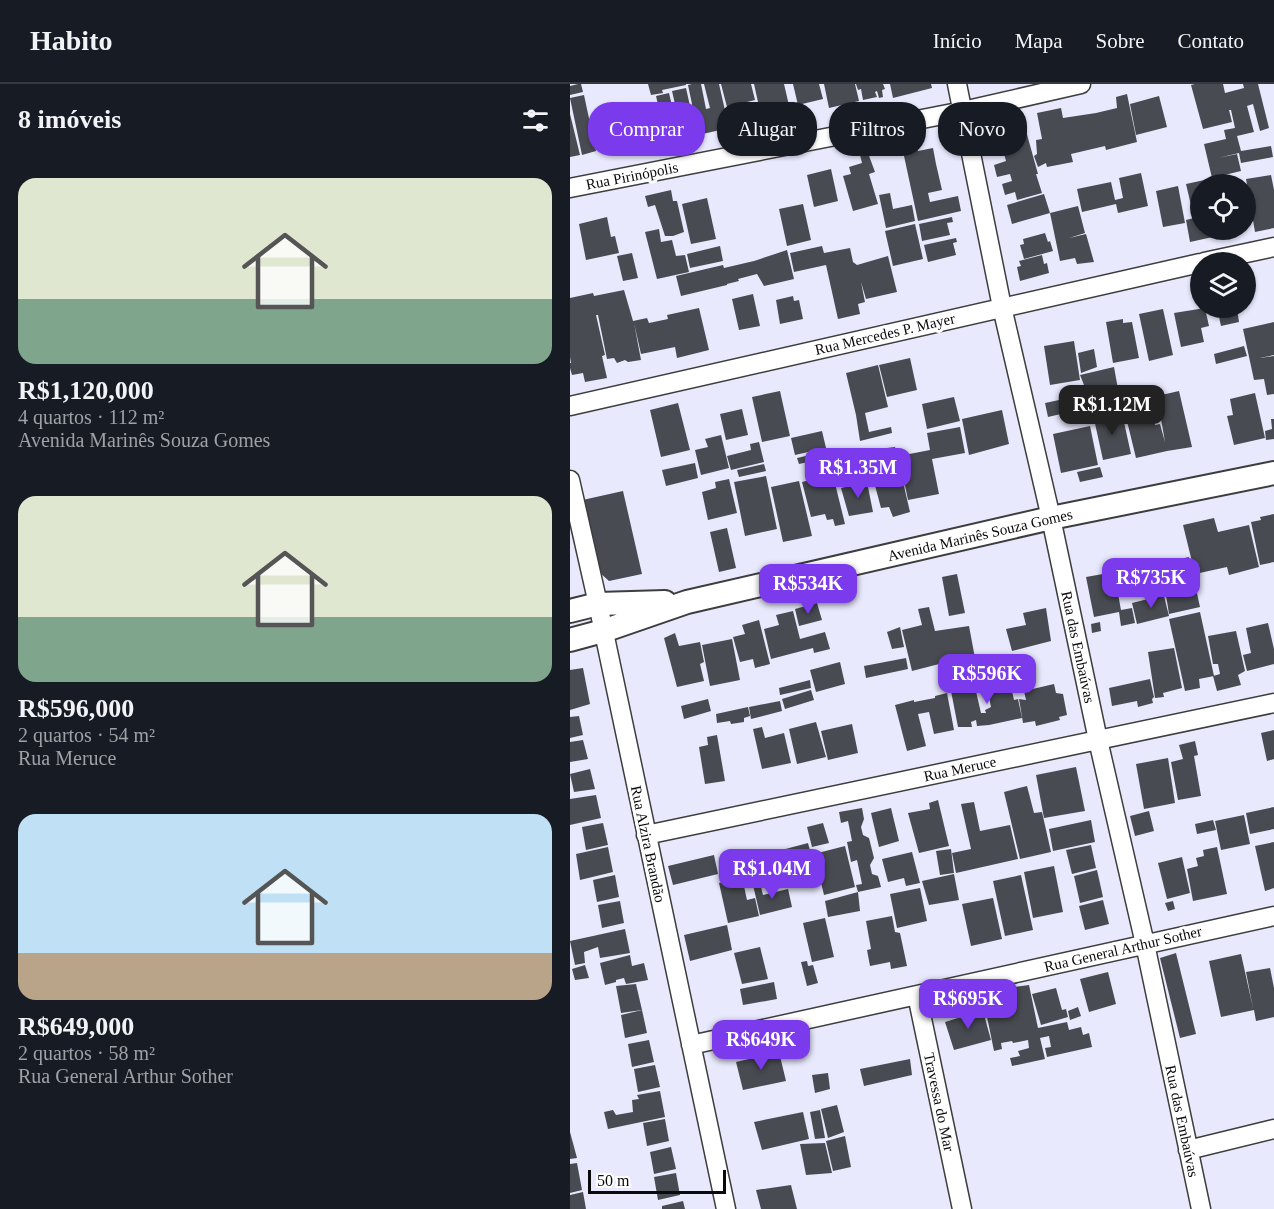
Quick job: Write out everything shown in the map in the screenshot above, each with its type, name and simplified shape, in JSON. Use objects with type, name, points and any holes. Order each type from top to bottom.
[{"type":"street","name":"Rua das Embaúvas","points":[[957,84],[961,102]]},
{"type":"street","name":"Rua Pirinópolis","points":[[1002,102],[1081,84]]},
{"type":"street","name":"Rua Pirinópolis","points":[[570,188],[938,116]]},
{"type":"street","name":"Rua das Embaúvas","points":[[972,156],[1002,307],[1051,518],[1098,740],[1146,944],[1201,1209]]},
{"type":"street","name":"Rua Mercedes P. Mayer","points":[[1252,252],[1274,247]]},
{"type":"street","name":"Rua Mercedes P. Mayer","points":[[570,406],[1190,266]]},
{"type":"street","name":"Avenida Marinês Souza Gomes","points":[[570,640],[687,602],[1051,518],[1274,473]]},
{"type":"street","name":"Rua Alzira Brandão","points":[[570,480],[726,1209]]},
{"type":"street","name":"Avenida Marinês Souza Gomes","points":[[570,611],[598,604],[687,602]]},
{"type":"street","name":"Rua Meruce","points":[[646,836],[1274,704]]},
{"type":"street","name":"Rua General Arthur Sother","points":[[691,1045],[1274,916]]},
{"type":"street","name":"Travessa do Mar","points":[[917,995],[962,1209]]},
{"type":"street","points":[[1188,1150],[1274,1129]]},
{"type":"building","points":[[581,84],[583,92],[570,95],[570,86]]},
{"type":"building","points":[[648,84],[686,84],[686,85],[651,95]]},
{"type":"building","points":[[701,84],[705,102],[692,102],[688,85]]},
{"type":"building","points":[[704,84],[719,84],[723,102],[717,102],[717,131],[705,133],[705,104],[706,109],[710,108]]},
{"type":"building","points":[[721,84],[751,84],[755,100],[726,102]]},
{"type":"building","points":[[754,84],[784,84],[788,102],[758,102]]},
{"type":"building","points":[[793,84],[819,84],[823,99],[797,102]]},
{"type":"building","points":[[824,84],[855,84],[859,101],[829,102],[829,108]]},
{"type":"building","points":[[856,84],[883,84],[885,89],[882,90],[883,97],[879,98],[877,91],[875,92],[877,97],[863,100],[861,89],[858,90]]},
{"type":"building","points":[[890,84],[931,84],[932,88],[893,98]]},
{"type":"building","points":[[1223,84],[1225,93],[1244,88],[1243,84],[1258,84],[1269,128],[1260,131],[1253,104],[1247,106],[1254,132],[1237,136],[1241,151],[1271,146],[1273,157],[1241,163],[1239,153],[1218,158],[1237,154],[1241,171],[1211,174],[1204,144],[1226,139],[1224,130],[1235,128],[1231,110],[1229,110],[1232,122],[1203,129],[1191,85]]},
{"type":"building","points":[[686,88],[689,102],[675,102],[672,91]]},
{"type":"building","points":[[669,93],[671,102],[657,102],[656,96]]},
{"type":"building","points":[[1127,94],[1137,142],[1106,150],[1105,146],[1071,154],[1073,162],[1047,167],[1046,163],[1038,167],[1034,156],[1037,154],[1036,140],[1042,139],[1037,113],[1061,108],[1063,118],[1096,113],[1117,108],[1116,97]]},
{"type":"building","points":[[584,95],[588,114],[588,153],[582,155],[570,98]]},
{"type":"building","points":[[1159,96],[1167,127],[1136,135],[1130,104]]},
{"type":"building","points":[[570,114],[580,155],[570,157]]},
{"type":"building","points":[[1027,135],[1042,193],[1017,200],[1015,192],[1005,195],[1002,184],[1012,181],[1010,174],[997,177],[994,165],[1006,161],[1005,156],[1027,156]]},
{"type":"building","points":[[933,148],[942,190],[928,193],[930,202],[958,196],[961,211],[918,221],[904,156],[926,156],[926,149]]},
{"type":"building","points":[[860,156],[869,156],[875,172],[869,174],[878,204],[853,211],[843,176],[851,174],[849,167],[862,163]]},
{"type":"building","points":[[831,169],[838,201],[814,207],[807,175]]},
{"type":"building","points":[[1141,173],[1148,206],[1118,213],[1116,204],[1082,212],[1077,189],[1111,182],[1115,200],[1123,198],[1119,178]]},
{"type":"building","points":[[1271,175],[1274,190],[1274,228],[1256,232],[1256,177]]},
{"type":"building","points":[[1190,183],[1190,201],[1186,184]]},
{"type":"building","points":[[1178,186],[1185,223],[1163,227],[1156,191]]},
{"type":"building","points":[[671,190],[673,201],[677,201],[684,232],[665,236],[655,205],[648,207],[645,196]]},
{"type":"building","points":[[890,193],[893,209],[912,205],[915,221],[886,228],[879,195]]},
{"type":"building","points":[[1044,194],[1050,213],[1012,224],[1007,205]]},
{"type":"building","points":[[707,198],[716,239],[691,244],[682,204]]},
{"type":"building","points":[[803,204],[811,240],[787,246],[779,209]]},
{"type":"building","points":[[1078,206],[1085,233],[1069,238],[1086,234],[1094,262],[1077,264],[1075,258],[1060,261],[1050,213]]},
{"type":"building","points":[[607,217],[611,237],[615,236],[619,253],[586,260],[579,224]]},
{"type":"building","points":[[952,217],[953,222],[947,223],[950,235],[922,241],[919,224]]},
{"type":"building","points":[[1190,219],[1190,240],[1199,240],[1190,242],[1186,220]]},
{"type":"building","points":[[915,224],[923,259],[893,266],[885,231]]},
{"type":"building","points":[[659,229],[661,242],[672,240],[676,256],[685,255],[689,272],[657,279],[645,232]]},
{"type":"building","points":[[1045,233],[1053,251],[1024,259],[1020,245],[1024,244],[1023,239]]},
{"type":"building","points":[[956,238],[957,242],[953,243],[956,255],[928,262],[924,245]]},
{"type":"building","points":[[720,246],[723,261],[690,268],[687,254]]},
{"type":"building","points":[[822,246],[824,253],[850,248],[853,262],[857,265],[888,256],[897,292],[866,299],[861,282],[865,302],[858,304],[860,314],[838,319],[826,265],[794,272],[790,253]]},
{"type":"building","points":[[787,250],[794,279],[764,286],[757,274],[738,279],[739,281],[727,285],[681,296],[676,276],[723,265],[724,268],[754,261]]},
{"type":"building","points":[[632,253],[638,278],[623,281],[617,256]]},
{"type":"building","points":[[1042,255],[1049,273],[1020,281],[1017,267],[1021,266],[1019,261]]},
{"type":"building","points":[[624,290],[633,321],[647,318],[649,323],[668,319],[667,315],[699,308],[709,350],[677,358],[675,347],[641,354],[634,323],[641,360],[628,362],[625,360],[617,363],[614,358],[607,359],[598,315],[596,315],[605,355],[602,356],[607,378],[585,382],[583,373],[572,375],[570,368],[570,298]]},
{"type":"building","points":[[753,294],[760,326],[739,330],[732,299]]},
{"type":"building","points":[[793,296],[794,301],[799,300],[803,319],[780,324],[776,300]]},
{"type":"building","points":[[1163,309],[1173,355],[1149,361],[1139,314]]},
{"type":"building","points":[[1190,310],[1190,318],[1207,318],[1209,326],[1201,328],[1204,342],[1181,347],[1174,313]]},
{"type":"building","points":[[1219,318],[1238,318],[1239,322],[1221,326]]},
{"type":"building","points":[[1123,319],[1123,323],[1132,322],[1139,358],[1113,363],[1106,322]]},
{"type":"building","points":[[1274,322],[1274,355],[1260,358],[1274,356],[1274,394],[1267,395],[1264,379],[1254,380],[1243,329]]},
{"type":"building","points":[[1074,341],[1080,380],[1050,385],[1044,346]]},
{"type":"building","points":[[1244,346],[1247,356],[1216,364],[1214,354]]},
{"type":"building","points":[[1094,349],[1097,367],[1081,373],[1078,353]]},
{"type":"building","points":[[910,358],[917,390],[887,397],[879,365]]},
{"type":"building","points":[[878,365],[888,407],[865,413],[869,432],[891,427],[892,433],[860,441],[846,373]]},
{"type":"building","points":[[1114,367],[1118,389],[1088,395],[1080,375]]},
{"type":"building","points":[[1152,385],[1154,398],[1122,403],[1120,390]]},
{"type":"building","points":[[780,391],[790,436],[762,442],[752,397]]},
{"type":"building","points":[[1179,391],[1192,447],[1136,458],[1126,417],[1152,410],[1155,425],[1160,424],[1165,442],[1157,396]]},
{"type":"building","points":[[1255,393],[1265,438],[1234,445],[1227,416],[1233,415],[1230,399]]},
{"type":"building","points":[[1087,394],[1092,422],[1085,423],[1082,409],[1048,417],[1045,403]]},
{"type":"building","points":[[954,397],[960,421],[927,429],[922,404]]},
{"type":"building","points":[[678,403],[690,450],[661,457],[650,410]]},
{"type":"building","points":[[742,409],[748,435],[726,440],[720,414]]},
{"type":"building","points":[[1002,410],[1009,444],[969,455],[962,419]]},
{"type":"building","points":[[1122,413],[1131,454],[1103,460],[1094,419]]},
{"type":"building","points":[[1271,419],[1274,419],[1274,439],[1266,440],[1265,431],[1272,429]]},
{"type":"building","points":[[1090,426],[1098,465],[1061,473],[1053,434]]},
{"type":"building","points":[[960,427],[965,453],[932,459],[939,494],[908,500],[899,456],[930,450],[927,433]]},
{"type":"building","points":[[822,431],[826,448],[795,455],[791,438]]},
{"type":"building","points":[[721,435],[729,468],[701,475],[695,450],[708,447],[705,439]]},
{"type":"building","points":[[759,442],[764,462],[731,470],[727,456],[751,450],[750,444]]},
{"type":"building","points":[[895,447],[910,512],[893,517],[889,507],[881,508],[873,478],[878,476],[874,460],[889,457],[887,448]]},
{"type":"building","points":[[827,451],[845,524],[835,526],[833,519],[827,520],[825,514],[811,517],[802,482],[826,476],[822,459],[799,464],[797,458]]},
{"type":"building","points":[[695,463],[698,478],[666,486],[662,470]]},
{"type":"building","points":[[764,464],[766,471],[739,477],[737,470]]},
{"type":"building","points":[[1100,467],[1103,477],[1080,482],[1077,472]]},
{"type":"building","points":[[766,476],[777,529],[745,536],[734,482]]},
{"type":"building","points":[[729,479],[737,513],[708,520],[702,492],[716,488],[715,482]]},
{"type":"building","points":[[799,481],[812,536],[783,542],[771,487]]},
{"type":"building","points":[[867,482],[873,512],[849,516],[841,488]]},
{"type":"building","points":[[623,491],[642,574],[609,581],[599,572],[578,501]]},
{"type":"building","points":[[1274,514],[1274,562],[1260,565],[1251,522]]},
{"type":"building","points":[[1214,518],[1218,532],[1249,525],[1259,567],[1229,575],[1227,567],[1195,574],[1183,525]]},
{"type":"building","points":[[727,528],[736,568],[719,572],[710,532]]},
{"type":"building","points":[[1189,557],[1200,607],[1169,614],[1164,573],[1173,571],[1171,561]]},
{"type":"building","points":[[1114,572],[1121,610],[1132,608],[1135,623],[1121,626],[1119,612],[1094,617],[1086,577]]},
{"type":"building","points":[[957,574],[965,613],[949,616],[942,577]]},
{"type":"building","points":[[1163,592],[1169,616],[1137,624],[1132,603],[1152,598],[1151,595]]},
{"type":"building","points":[[817,603],[822,620],[799,626],[795,609]]},
{"type":"building","points":[[929,607],[935,631],[969,626],[975,658],[912,671],[902,630],[922,625],[918,609]]},
{"type":"building","points":[[1046,608],[1051,641],[1012,651],[1006,629],[1026,625],[1023,613]]},
{"type":"building","points":[[793,611],[800,639],[825,632],[830,649],[814,653],[813,648],[771,659],[764,629],[779,625],[776,615]]},
{"type":"building","points":[[1200,612],[1214,676],[1199,679],[1200,688],[1185,691],[1169,619]]},
{"type":"building","points":[[759,620],[770,664],[755,668],[753,659],[740,662],[733,637],[745,634],[742,625]]},
{"type":"building","points":[[1100,622],[1101,631],[1092,633],[1091,624]]},
{"type":"building","points":[[1268,623],[1274,649],[1274,664],[1247,671],[1243,655],[1251,653],[1246,628]]},
{"type":"building","points":[[900,627],[904,647],[892,649],[887,632]]},
{"type":"building","points":[[1236,631],[1245,671],[1238,675],[1241,685],[1217,691],[1213,676],[1220,674],[1218,664],[1213,664],[1208,636]]},
{"type":"building","points":[[675,633],[679,646],[700,642],[704,662],[700,664],[704,681],[677,687],[664,638]]},
{"type":"building","points":[[732,639],[740,680],[710,686],[702,645]]},
{"type":"building","points":[[1174,648],[1182,688],[1163,693],[1164,697],[1155,698],[1148,652]]},
{"type":"building","points":[[906,658],[908,669],[866,678],[864,666]]},
{"type":"building","points":[[840,662],[845,684],[816,692],[810,670]]},
{"type":"building","points":[[583,668],[590,704],[570,710],[570,670]]},
{"type":"building","points":[[1009,678],[1014,700],[1018,699],[1022,718],[977,726],[976,720],[971,722],[972,727],[958,727],[951,691],[975,687],[981,713],[986,713],[985,710],[991,707],[986,682]]},
{"type":"building","points":[[1150,679],[1153,703],[1138,707],[1137,701],[1112,706],[1109,688]]},
{"type":"building","points":[[810,680],[811,688],[780,695],[779,688]]},
{"type":"building","points":[[1054,684],[1056,693],[1063,694],[1067,715],[1059,717],[1060,720],[1036,726],[1035,721],[1023,723],[1019,699],[1026,700],[1024,691]]},
{"type":"building","points":[[811,690],[814,700],[785,709],[782,699]]},
{"type":"building","points":[[947,693],[954,730],[934,734],[929,712],[918,714],[926,746],[907,751],[895,705],[935,698],[935,696]]},
{"type":"building","points":[[708,699],[711,711],[684,719],[681,706]]},
{"type":"building","points":[[780,701],[782,711],[751,719],[749,707]]},
{"type":"building","points":[[748,707],[750,716],[744,718],[744,722],[717,723],[716,714]]},
{"type":"building","points":[[579,716],[583,735],[570,738],[570,717]]},
{"type":"building","points":[[816,722],[826,757],[797,764],[789,729]]},
{"type":"building","points":[[852,724],[858,753],[828,760],[821,731]]},
{"type":"building","points":[[762,727],[765,738],[784,733],[791,763],[762,769],[753,729]]},
{"type":"building","points":[[1274,730],[1274,759],[1267,761],[1261,733]]},
{"type":"building","points":[[717,735],[725,781],[705,784],[699,747],[708,745],[707,737]]},
{"type":"building","points":[[583,740],[588,759],[570,762],[570,742]]},
{"type":"building","points":[[1195,741],[1198,755],[1194,756],[1201,796],[1178,800],[1171,762],[1183,759],[1179,745]]},
{"type":"building","points":[[1168,758],[1175,803],[1144,809],[1136,764]]},
{"type":"building","points":[[1076,767],[1085,811],[1044,818],[1036,775]]},
{"type":"building","points":[[590,769],[595,789],[574,792],[570,774]]},
{"type":"building","points":[[1027,786],[1034,813],[1042,812],[1051,852],[1020,859],[1004,792]]},
{"type":"building","points":[[596,795],[601,818],[570,825],[570,799]]},
{"type":"building","points":[[938,800],[949,846],[919,853],[908,813],[930,809],[929,803]]},
{"type":"building","points":[[974,802],[980,831],[1010,825],[1018,859],[956,873],[952,853],[971,849],[961,804]]},
{"type":"building","points":[[1274,807],[1274,829],[1250,834],[1246,813]]},
{"type":"building","points":[[862,808],[864,819],[861,827],[863,835],[869,838],[874,858],[870,865],[872,874],[878,876],[881,887],[858,892],[856,885],[862,884],[857,860],[851,862],[847,842],[852,841],[848,821],[841,823],[839,812]]},
{"type":"building","points":[[891,808],[899,841],[879,847],[871,813]]},
{"type":"building","points":[[1149,811],[1154,831],[1135,836],[1130,816]]},
{"type":"building","points":[[1244,815],[1250,844],[1221,850],[1215,821]]},
{"type":"building","points":[[1091,820],[1095,842],[1053,851],[1049,829]]},
{"type":"building","points":[[1213,820],[1216,830],[1197,834],[1195,824]]},
{"type":"building","points":[[603,823],[608,845],[586,850],[582,827]]},
{"type":"building","points":[[823,823],[829,843],[812,847],[807,827]]},
{"type":"building","points":[[1274,842],[1274,888],[1265,891],[1255,846]]},
{"type":"building","points":[[808,843],[815,869],[784,876],[778,851]]},
{"type":"building","points":[[1091,845],[1096,868],[1072,874],[1066,850]]},
{"type":"building","points":[[845,846],[855,887],[824,895],[814,854]]},
{"type":"building","points":[[608,847],[613,872],[580,880],[576,854]]},
{"type":"building","points":[[1217,847],[1227,894],[1193,901],[1187,869],[1198,866],[1196,858],[1204,856],[1203,850]]},
{"type":"building","points":[[951,849],[954,873],[940,875],[936,851]]},
{"type":"building","points":[[912,852],[920,883],[906,886],[904,878],[888,882],[882,859]]},
{"type":"building","points":[[714,855],[718,874],[673,885],[668,866]]},
{"type":"building","points":[[1182,857],[1190,893],[1167,899],[1158,863]]},
{"type":"building","points":[[1054,866],[1063,912],[1033,918],[1024,872]]},
{"type":"building","points":[[1097,870],[1103,897],[1080,903],[1074,876]]},
{"type":"building","points":[[954,874],[959,900],[929,905],[922,881]]},
{"type":"building","points":[[615,875],[619,897],[597,902],[593,880]]},
{"type":"building","points":[[1021,875],[1033,930],[1005,936],[993,881]]},
{"type":"building","points":[[742,877],[747,900],[755,898],[759,916],[728,923],[719,883]]},
{"type":"building","points":[[760,883],[763,895],[788,889],[792,907],[760,915],[753,885]]},
{"type":"building","points":[[920,888],[927,921],[897,928],[890,894]]},
{"type":"building","points":[[858,892],[860,911],[828,917],[825,901]]},
{"type":"building","points":[[993,898],[1002,939],[971,946],[962,904]]},
{"type":"building","points":[[1103,900],[1109,924],[1085,930],[1079,906]]},
{"type":"building","points":[[620,901],[624,923],[602,928],[598,905]]},
{"type":"building","points":[[1173,901],[1175,909],[1168,911],[1165,903]]},
{"type":"building","points":[[892,916],[895,932],[900,933],[907,966],[891,969],[890,962],[870,966],[867,950],[871,949],[866,921]]},
{"type":"building","points":[[825,918],[834,957],[812,962],[803,923]]},
{"type":"building","points":[[727,925],[732,950],[690,961],[684,935]]},
{"type":"building","points":[[625,929],[630,953],[600,958],[598,947],[584,952],[585,963],[575,965],[570,941]]},
{"type":"building","points":[[760,947],[768,979],[742,984],[734,953]]},
{"type":"building","points":[[1176,953],[1196,1034],[1180,1038],[1160,958]]},
{"type":"building","points":[[1241,954],[1253,1008],[1246,972],[1270,968],[1274,988],[1274,1017],[1256,1021],[1254,1010],[1221,1017],[1209,961]]},
{"type":"building","points":[[630,955],[632,966],[644,963],[648,980],[626,984],[624,978],[605,985],[600,963]]},
{"type":"building","points":[[807,961],[808,966],[813,965],[818,983],[807,986],[801,962]]},
{"type":"building","points":[[585,965],[589,978],[575,980],[572,969]]},
{"type":"building","points":[[1108,972],[1116,1004],[1089,1012],[1080,979]]},
{"type":"building","points":[[774,982],[777,999],[743,1005],[740,989]]},
{"type":"building","points":[[636,984],[642,1010],[621,1013],[616,986]]},
{"type":"building","points":[[1029,985],[1038,1028],[1067,1022],[1069,1030],[1081,1027],[1083,1035],[1089,1033],[1092,1047],[1047,1057],[1045,1048],[1051,1047],[1049,1036],[1040,1038],[1045,1059],[1012,1066],[1010,1058],[1020,1056],[1018,1051],[1029,1048],[1028,1040],[1001,1043],[1002,1049],[994,1051],[985,1007],[1001,1005],[1008,988]]},
{"type":"building","points":[[1056,988],[1062,1010],[1066,1009],[1068,1017],[1041,1025],[1032,994]]},
{"type":"building","points":[[1078,1007],[1081,1016],[1070,1020],[1068,1011]]},
{"type":"building","points":[[974,1008],[983,1011],[991,1040],[954,1050],[945,1022],[971,1014]]},
{"type":"building","points":[[642,1010],[647,1033],[625,1038],[621,1015]]},
{"type":"building","points":[[649,1040],[654,1062],[632,1067],[628,1044]]},
{"type":"building","points":[[779,1052],[786,1081],[743,1090],[736,1062]]},
{"type":"building","points":[[910,1059],[912,1075],[864,1086],[860,1069]]},
{"type":"building","points":[[655,1065],[660,1087],[638,1092],[634,1069]]},
{"type":"building","points":[[828,1073],[830,1089],[815,1093],[812,1075]]},
{"type":"building","points":[[660,1091],[665,1117],[608,1129],[604,1112],[613,1110],[616,1115],[633,1112],[632,1100],[639,1099],[637,1095]]},
{"type":"building","points":[[837,1105],[844,1132],[828,1138],[821,1109]]},
{"type":"building","points":[[820,1110],[825,1138],[815,1139],[810,1112]]},
{"type":"building","points":[[803,1112],[809,1139],[762,1150],[754,1122]]},
{"type":"building","points":[[665,1119],[669,1141],[647,1146],[643,1123]]},
{"type":"building","points":[[570,1132],[577,1158],[570,1159]]},
{"type":"building","points":[[845,1136],[851,1167],[833,1171],[826,1141]]},
{"type":"building","points":[[825,1143],[832,1173],[806,1175],[800,1144]]},
{"type":"building","points":[[671,1147],[676,1169],[654,1174],[650,1152]]},
{"type":"building","points":[[577,1163],[582,1190],[570,1193],[570,1164]]},
{"type":"building","points":[[676,1173],[680,1195],[658,1200],[654,1177]]},
{"type":"building","points":[[791,1185],[797,1209],[761,1209],[756,1190]]},
{"type":"building","points":[[583,1192],[586,1209],[570,1209],[570,1195]]},
{"type":"building","points":[[683,1201],[685,1209],[662,1209],[662,1206]]}]
